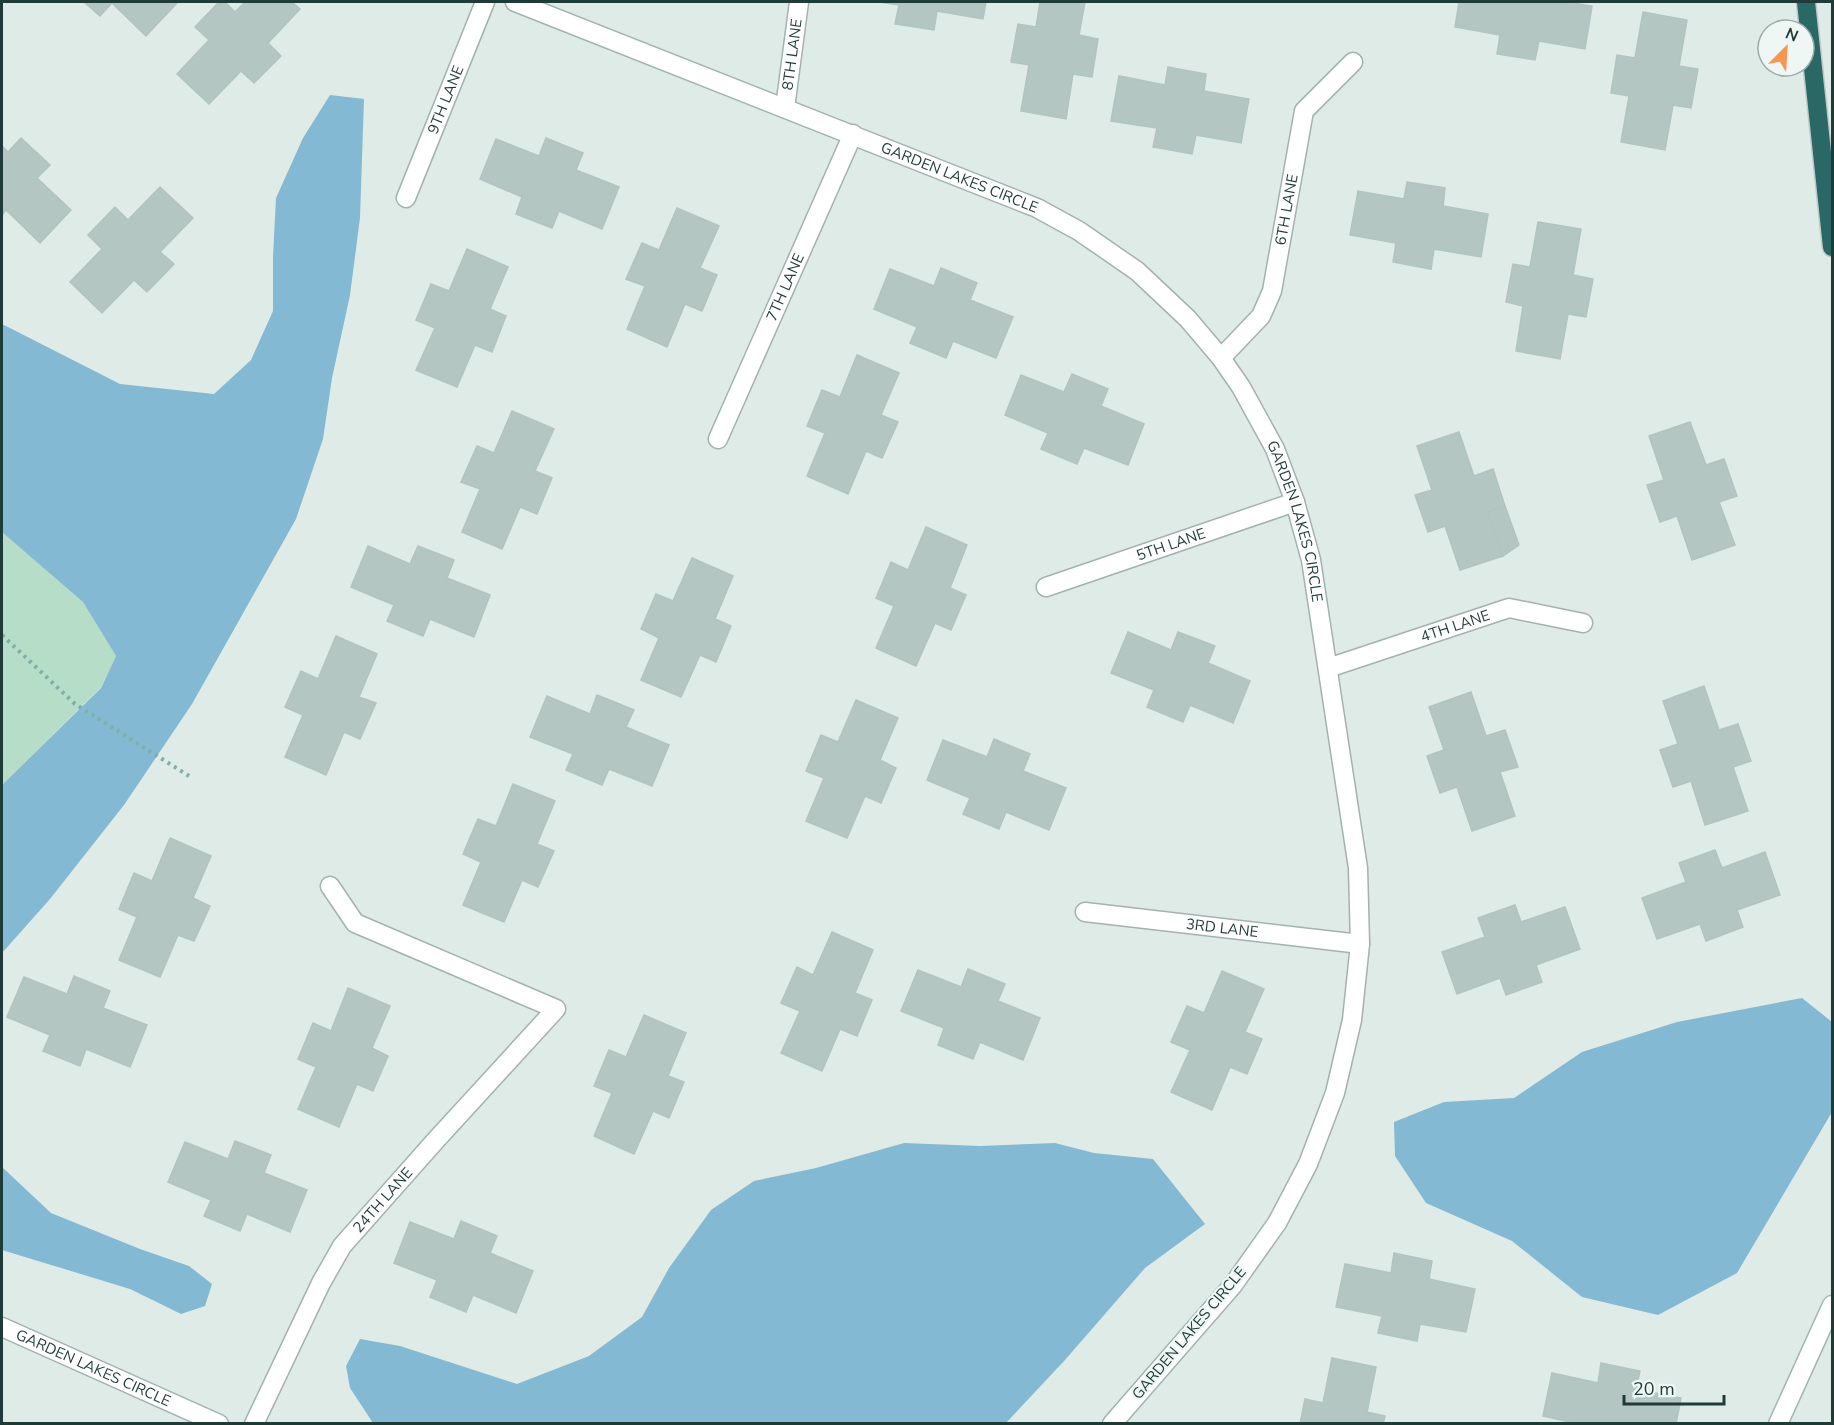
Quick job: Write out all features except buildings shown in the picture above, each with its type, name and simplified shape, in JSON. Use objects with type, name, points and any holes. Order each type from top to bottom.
[{"type":"highway","points":[[1806,2],[1833,247]]},
{"type":"street","name":"9TH LANE","points":[[406,198],[485,2]]},
{"type":"street","name":"GARDEN LAKES CIRCLE","points":[[515,2],[1037,208],[1079,231],[1137,271],[1188,319],[1221,358],[1241,387],[1275,449],[1295,502],[1311,560],[1358,868],[1360,944],[1352,1020],[1335,1093],[1308,1164],[1277,1223],[1233,1285],[1112,1424]]},
{"type":"street","name":"8TH LANE","points":[[785,108],[799,2]]},
{"type":"street","name":"6TH LANE","points":[[1221,358],[1261,316],[1272,291],[1304,111],[1353,62]]},
{"type":"street","name":"7TH LANE","points":[[718,439],[853,134]]},
{"type":"street","name":"5TH LANE","points":[[1046,587],[1295,502]]},
{"type":"street","name":"4TH LANE","points":[[1328,668],[1509,608],[1583,623]]},
{"type":"street","name":"24TH LANE","points":[[254,1424],[321,1283],[342,1246],[556,1009],[356,923],[330,886]]},
{"type":"street","name":"3RD LANE","points":[[1085,912],[1360,944]]},
{"type":"street","points":[[1778,1424],[1833,1305]]},
{"type":"street","name":"GARDEN LAKES CIRCLE","points":[[2,1327],[219,1424]]},
{"type":"path","points":[[2,635],[75,704],[189,776]]},
{"type":"green space","points":[[2,531],[83,602],[116,656],[101,687],[2,785]]},
{"type":"water","points":[[330,95],[364,99],[360,218],[350,295],[332,378],[323,439],[296,519],[192,704],[124,805],[50,899],[2,953],[2,785],[101,688],[116,656],[83,602],[2,532],[2,324],[120,384],[214,394],[251,360],[273,311],[276,198],[303,138]]},
{"type":"water","points":[[1802,998],[1832,1022],[1832,1112],[1737,1273],[1658,1315],[1582,1297],[1512,1241],[1426,1203],[1395,1156],[1394,1122],[1444,1102],[1514,1098],[1582,1052],[1677,1022]]},
{"type":"water","points":[[904,1143],[980,1146],[1055,1143],[1094,1153],[1153,1159],[1205,1224],[1145,1268],[1065,1360],[1006,1423],[373,1423],[350,1388],[346,1366],[360,1339],[400,1346],[517,1384],[589,1356],[642,1317],[669,1268],[711,1210],[754,1181],[816,1168]]},
{"type":"water","points":[[2,1167],[51,1213],[189,1266],[212,1284],[205,1306],[181,1314],[130,1289],[2,1250]]}]
